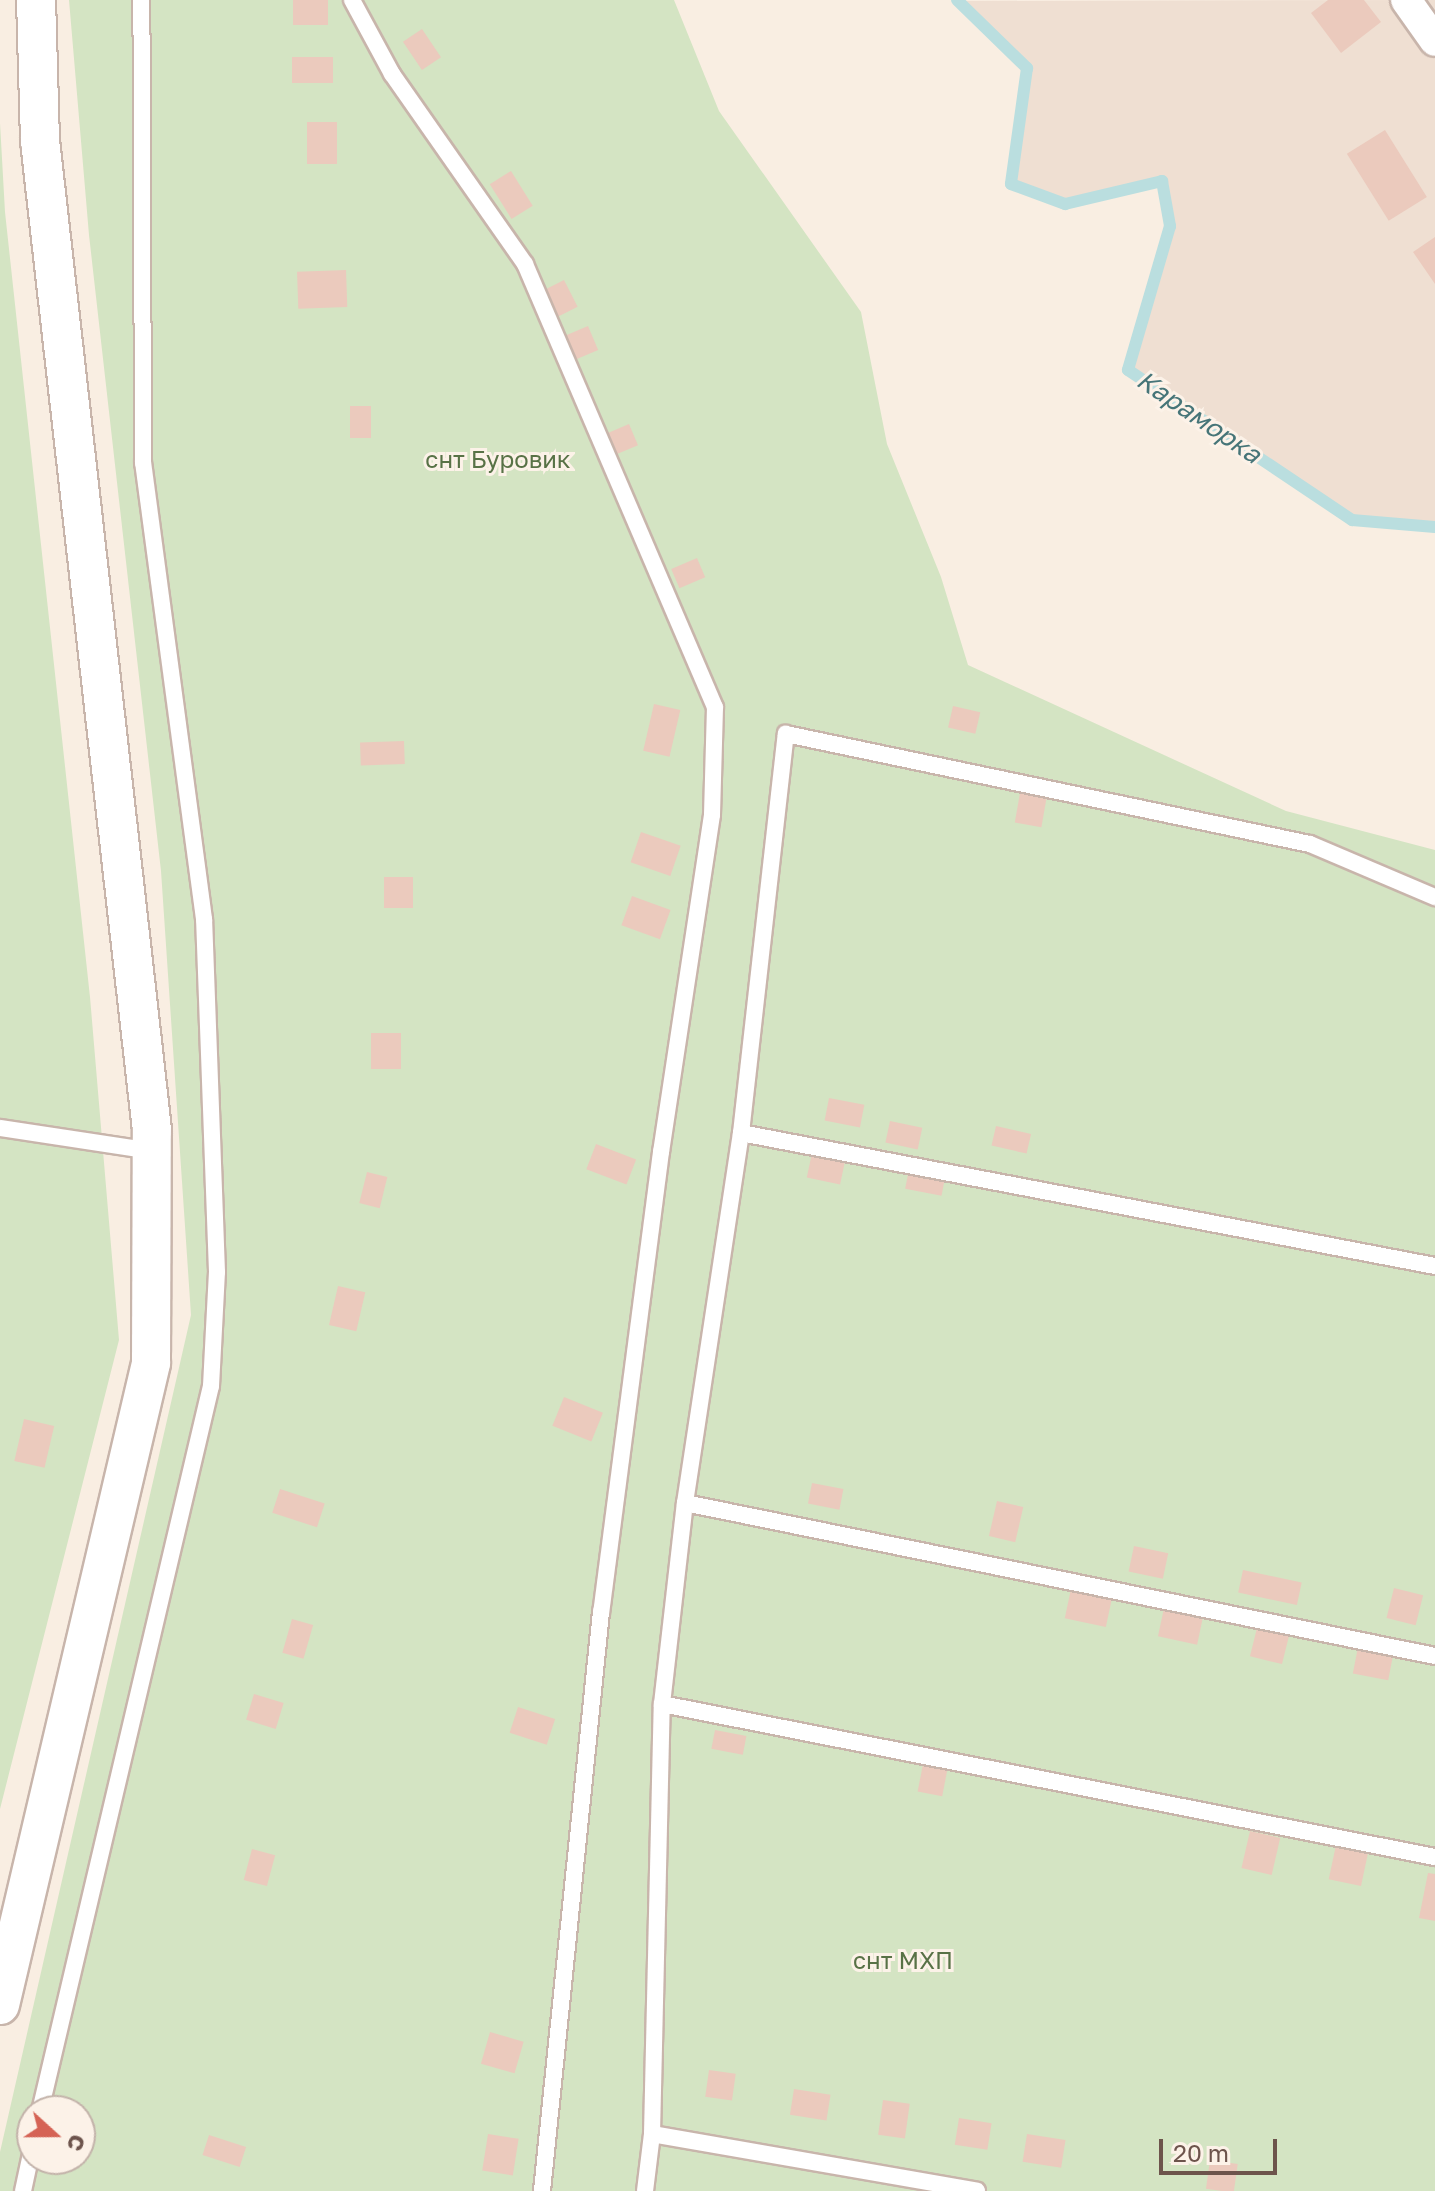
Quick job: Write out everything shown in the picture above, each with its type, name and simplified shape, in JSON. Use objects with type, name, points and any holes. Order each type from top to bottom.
[{"type":"street","points":[[0,2005],[151,1363],[152,1151],[40,141],[36,0]]},
{"type":"street","points":[[1406,0],[1435,41]]},
{"type":"lane","points":[[44,2095],[211,1386],[216,1286],[204,919],[143,463],[141,0]]},
{"type":"lane","points":[[352,0],[392,74],[525,264],[715,707],[712,815],[661,1152],[601,1612],[542,2191]]},
{"type":"lane","points":[[645,2191],[652,2134],[662,1704],[685,1503],[741,1133],[786,734],[1310,844],[1435,897]]},
{"type":"lane","points":[[0,1128],[152,1151]]},
{"type":"lane","points":[[741,1133],[1435,1266]]},
{"type":"lane","points":[[685,1503],[1435,1656]]},
{"type":"lane","points":[[662,1704],[1435,1857]]},
{"type":"lane","points":[[652,2134],[977,2191]]},
{"type":"shaded area","points":[[1435,0],[1435,527],[1352,520],[1128,370],[1170,227],[1162,181],[1065,204],[1011,184],[1027,68],[957,1]]},
{"type":"green space","points":[[69,0],[674,0],[719,111],[861,312],[887,444],[941,577],[968,665],[1286,811],[1435,850],[1435,2191],[0,2191],[0,2152],[191,1315],[161,871],[89,235]]},
{"type":"green space","points":[[0,123],[5,212],[90,997],[119,1340],[0,1809]]},
{"type":"building","points":[[293,0],[328,0],[328,25],[293,25]]},
{"type":"building","points":[[1328,0],[1364,0],[1381,22],[1341,53],[1311,13]]},
{"type":"building","points":[[422,29],[441,57],[422,70],[403,42]]},
{"type":"building","points":[[292,57],[333,57],[333,83],[292,83]]},
{"type":"building","points":[[307,122],[337,122],[337,164],[307,164]]},
{"type":"building","points":[[1385,130],[1427,197],[1389,221],[1347,154]]},
{"type":"building","points":[[511,171],[533,206],[512,219],[490,184]]},
{"type":"building","points":[[1435,237],[1435,284],[1413,252]]},
{"type":"building","points":[[346,270],[347,307],[298,309],[297,272]]},
{"type":"building","points":[[564,280],[578,307],[555,318],[542,291]]},
{"type":"building","points":[[588,326],[598,350],[575,360],[565,336]]},
{"type":"building","points":[[350,406],[371,406],[371,438],[350,438]]},
{"type":"building","points":[[629,424],[638,445],[614,455],[605,434]]},
{"type":"building","points":[[697,558],[705,577],[679,588],[671,569]]},
{"type":"building","points":[[654,704],[680,710],[670,757],[643,751]]},
{"type":"building","points":[[953,706],[980,712],[975,734],[948,727]]},
{"type":"building","points":[[404,741],[405,764],[361,766],[360,743]]},
{"type":"building","points":[[1020,793],[1047,798],[1041,827],[1015,823]]},
{"type":"building","points":[[641,832],[681,846],[670,876],[631,862]]},
{"type":"building","points":[[384,877],[413,877],[413,908],[384,908]]},
{"type":"building","points":[[632,896],[671,910],[660,939],[621,925]]},
{"type":"building","points":[[371,1033],[401,1033],[401,1069],[371,1069]]},
{"type":"building","points":[[829,1098],[864,1105],[860,1127],[825,1121]]},
{"type":"building","points":[[890,1121],[922,1128],[918,1149],[885,1143]]},
{"type":"building","points":[[996,1126],[1031,1134],[1027,1154],[992,1145]]},
{"type":"building","points":[[596,1144],[636,1159],[626,1185],[586,1169]]},
{"type":"building","points":[[812,1153],[845,1160],[840,1185],[807,1177]]},
{"type":"building","points":[[909,1169],[945,1176],[942,1196],[905,1189]]},
{"type":"building","points":[[367,1172],[387,1177],[380,1208],[359,1203]]},
{"type":"building","points":[[338,1286],[365,1292],[356,1331],[329,1325]]},
{"type":"building","points":[[564,1397],[603,1413],[591,1441],[552,1426]]},
{"type":"building","points":[[24,1419],[54,1426],[45,1468],[14,1461]]},
{"type":"building","points":[[812,1483],[843,1489],[839,1510],[808,1504]]},
{"type":"building","points":[[280,1489],[325,1504],[317,1527],[272,1513]]},
{"type":"building","points":[[997,1501],[1023,1507],[1015,1542],[989,1536]]},
{"type":"building","points":[[1134,1546],[1168,1553],[1163,1579],[1129,1571]]},
{"type":"building","points":[[1243,1570],[1302,1582],[1297,1605],[1238,1592]]},
{"type":"building","points":[[1394,1588],[1423,1595],[1416,1625],[1387,1618]]},
{"type":"building","points":[[1071,1589],[1112,1598],[1106,1627],[1065,1618]]},
{"type":"building","points":[[1164,1608],[1203,1616],[1197,1645],[1158,1636]]},
{"type":"building","points":[[292,1619],[313,1625],[304,1659],[282,1653]]},
{"type":"building","points":[[1257,1628],[1289,1636],[1282,1664],[1250,1656]]},
{"type":"building","points":[[1358,1647],[1393,1654],[1388,1680],[1353,1674]]},
{"type":"building","points":[[254,1694],[284,1703],[276,1729],[246,1720]]},
{"type":"building","points":[[518,1707],[555,1719],[547,1745],[510,1733]]},
{"type":"building","points":[[715,1730],[746,1736],[743,1755],[711,1749]]},
{"type":"building","points":[[923,1764],[948,1769],[942,1796],[918,1791]]},
{"type":"building","points":[[1250,1831],[1280,1838],[1272,1875],[1241,1868]]},
{"type":"building","points":[[1336,1845],[1368,1852],[1361,1886],[1329,1879]]},
{"type":"building","points":[[252,1849],[275,1855],[267,1886],[244,1880]]},
{"type":"building","points":[[1428,1873],[1435,1874],[1435,1921],[1419,1918]]},
{"type":"building","points":[[490,2032],[524,2042],[515,2073],[481,2064]]},
{"type":"building","points":[[709,2070],[736,2074],[732,2100],[705,2097]]},
{"type":"building","points":[[794,2089],[831,2095],[826,2120],[790,2115]]},
{"type":"building","points":[[883,2100],[910,2104],[905,2138],[878,2135]]},
{"type":"building","points":[[959,2118],[992,2123],[987,2150],[955,2145]]},
{"type":"building","points":[[488,2134],[519,2139],[513,2175],[482,2171]]},
{"type":"building","points":[[1027,2134],[1066,2140],[1061,2168],[1023,2162]]},
{"type":"building","points":[[209,2135],[246,2147],[240,2167],[203,2155]]},
{"type":"building","points":[[1210,2160],[1238,2164],[1234,2191],[1206,2189]]},
{"type":"waterway","name":"Караморка","points":[[957,0],[1027,68],[1011,184],[1065,204],[1162,181],[1170,226],[1128,370],[1352,520],[1435,527]]},
{"type":"park label","name":"снт Буровик","points":[[498,459]]},
{"type":"park label","name":"снт МХП","points":[[903,1960]]}]
